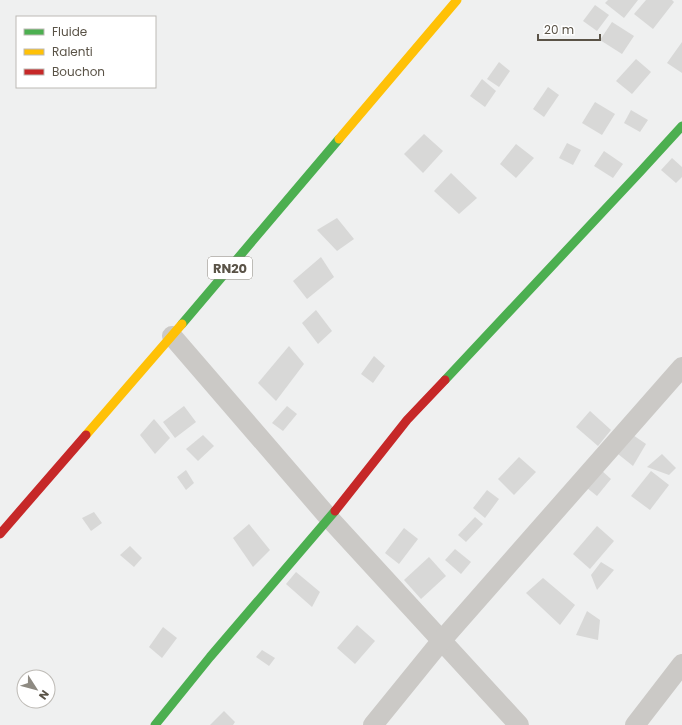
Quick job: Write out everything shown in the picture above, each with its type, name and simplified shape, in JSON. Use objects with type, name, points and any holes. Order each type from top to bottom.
[{"type":"street","name":"RN20","points":[[0,534],[172,336],[457,0]]},
{"type":"street","points":[[155,725],[210,657],[329,518],[407,420],[682,126]]},
{"type":"street","points":[[172,336],[329,518],[519,725]]},
{"type":"street","points":[[373,725],[442,640],[682,367]]},
{"type":"street","points":[[635,725],[682,664]]},
{"type":"building","points":[[608,0],[638,0],[624,18],[605,3]]},
{"type":"building","points":[[646,0],[672,0],[674,2],[653,29],[634,14]]},
{"type":"building","points":[[595,5],[609,15],[597,31],[583,21]]},
{"type":"building","points":[[612,22],[634,36],[622,54],[600,40]]},
{"type":"building","points":[[682,42],[682,73],[667,63]]},
{"type":"building","points":[[636,59],[651,72],[632,94],[616,81]]},
{"type":"building","points":[[499,62],[510,71],[499,87],[487,79]]},
{"type":"building","points":[[482,79],[496,91],[485,107],[470,96]]},
{"type":"building","points":[[548,87],[559,95],[544,117],[533,109]]},
{"type":"building","points":[[595,102],[615,114],[602,135],[582,123]]},
{"type":"building","points":[[631,110],[648,120],[640,132],[624,123]]},
{"type":"building","points":[[424,134],[443,151],[423,173],[404,154]]},
{"type":"building","points":[[567,143],[581,150],[573,165],[559,158]]},
{"type":"building","points":[[516,144],[534,158],[516,178],[500,164]]},
{"type":"building","points":[[604,151],[623,164],[613,178],[594,166]]},
{"type":"building","points":[[672,158],[682,167],[682,177],[676,183],[661,170]]},
{"type":"building","points":[[451,173],[477,198],[459,214],[434,191]]},
{"type":"building","points":[[337,218],[354,239],[337,251],[317,230]]},
{"type":"building","points":[[321,257],[334,277],[307,299],[293,281]]},
{"type":"building","points":[[316,310],[332,331],[318,344],[302,323]]},
{"type":"building","points":[[289,346],[304,364],[276,401],[258,383]]},
{"type":"building","points":[[374,356],[385,366],[373,383],[361,374]]},
{"type":"building","points":[[184,406],[196,422],[175,438],[163,422]]},
{"type":"building","points":[[287,406],[297,414],[283,431],[272,423]]},
{"type":"building","points":[[590,411],[611,430],[598,446],[576,427]]},
{"type":"building","points":[[154,419],[170,438],[155,454],[140,435]]},
{"type":"building","points":[[203,435],[214,446],[198,461],[186,449]]},
{"type":"building","points":[[633,435],[646,444],[633,466],[618,454]]},
{"type":"building","points":[[662,454],[676,468],[669,475],[647,467]]},
{"type":"building","points":[[519,457],[536,472],[514,495],[498,479]]},
{"type":"building","points":[[186,470],[194,483],[186,490],[177,477]]},
{"type":"building","points":[[601,470],[611,479],[597,496],[587,488]]},
{"type":"building","points":[[651,471],[669,485],[650,510],[631,496]]},
{"type":"building","points":[[487,490],[499,499],[485,518],[473,508]]},
{"type":"building","points":[[94,512],[102,523],[91,531],[82,518]]},
{"type":"building","points":[[475,517],[483,524],[466,542],[458,535]]},
{"type":"building","points":[[249,524],[270,550],[253,567],[233,538]]},
{"type":"building","points":[[597,526],[614,541],[590,569],[573,554]]},
{"type":"building","points":[[404,528],[418,539],[399,564],[385,553]]},
{"type":"building","points":[[130,546],[142,558],[134,567],[120,555]]},
{"type":"building","points":[[455,549],[471,562],[461,574],[445,560]]},
{"type":"building","points":[[429,557],[446,576],[421,599],[404,580]]},
{"type":"building","points":[[601,562],[614,570],[597,590],[591,575]]},
{"type":"building","points":[[296,572],[320,592],[312,607],[286,584]]},
{"type":"building","points":[[543,578],[575,605],[560,625],[526,593]]},
{"type":"building","points":[[587,611],[600,620],[598,640],[576,635]]},
{"type":"building","points":[[357,625],[375,641],[355,664],[337,648]]},
{"type":"building","points":[[163,627],[177,638],[162,658],[149,647]]},
{"type":"building","points":[[262,650],[275,658],[269,666],[256,657]]},
{"type":"building","points":[[224,711],[235,722],[233,725],[210,725]]},
{"type":"traffic: fast","points":[[445,380],[682,126]]},
{"type":"traffic: fast","points":[[182,324],[339,139]]},
{"type":"traffic: fast","points":[[155,725],[210,657],[335,511]]},
{"type":"traffic: slow","points":[[339,139],[457,0]]},
{"type":"traffic: slow","points":[[86,435],[182,324]]},
{"type":"traffic: jam","points":[[335,511],[407,420],[445,380]]},
{"type":"traffic: jam","points":[[0,534],[86,435]]}]
